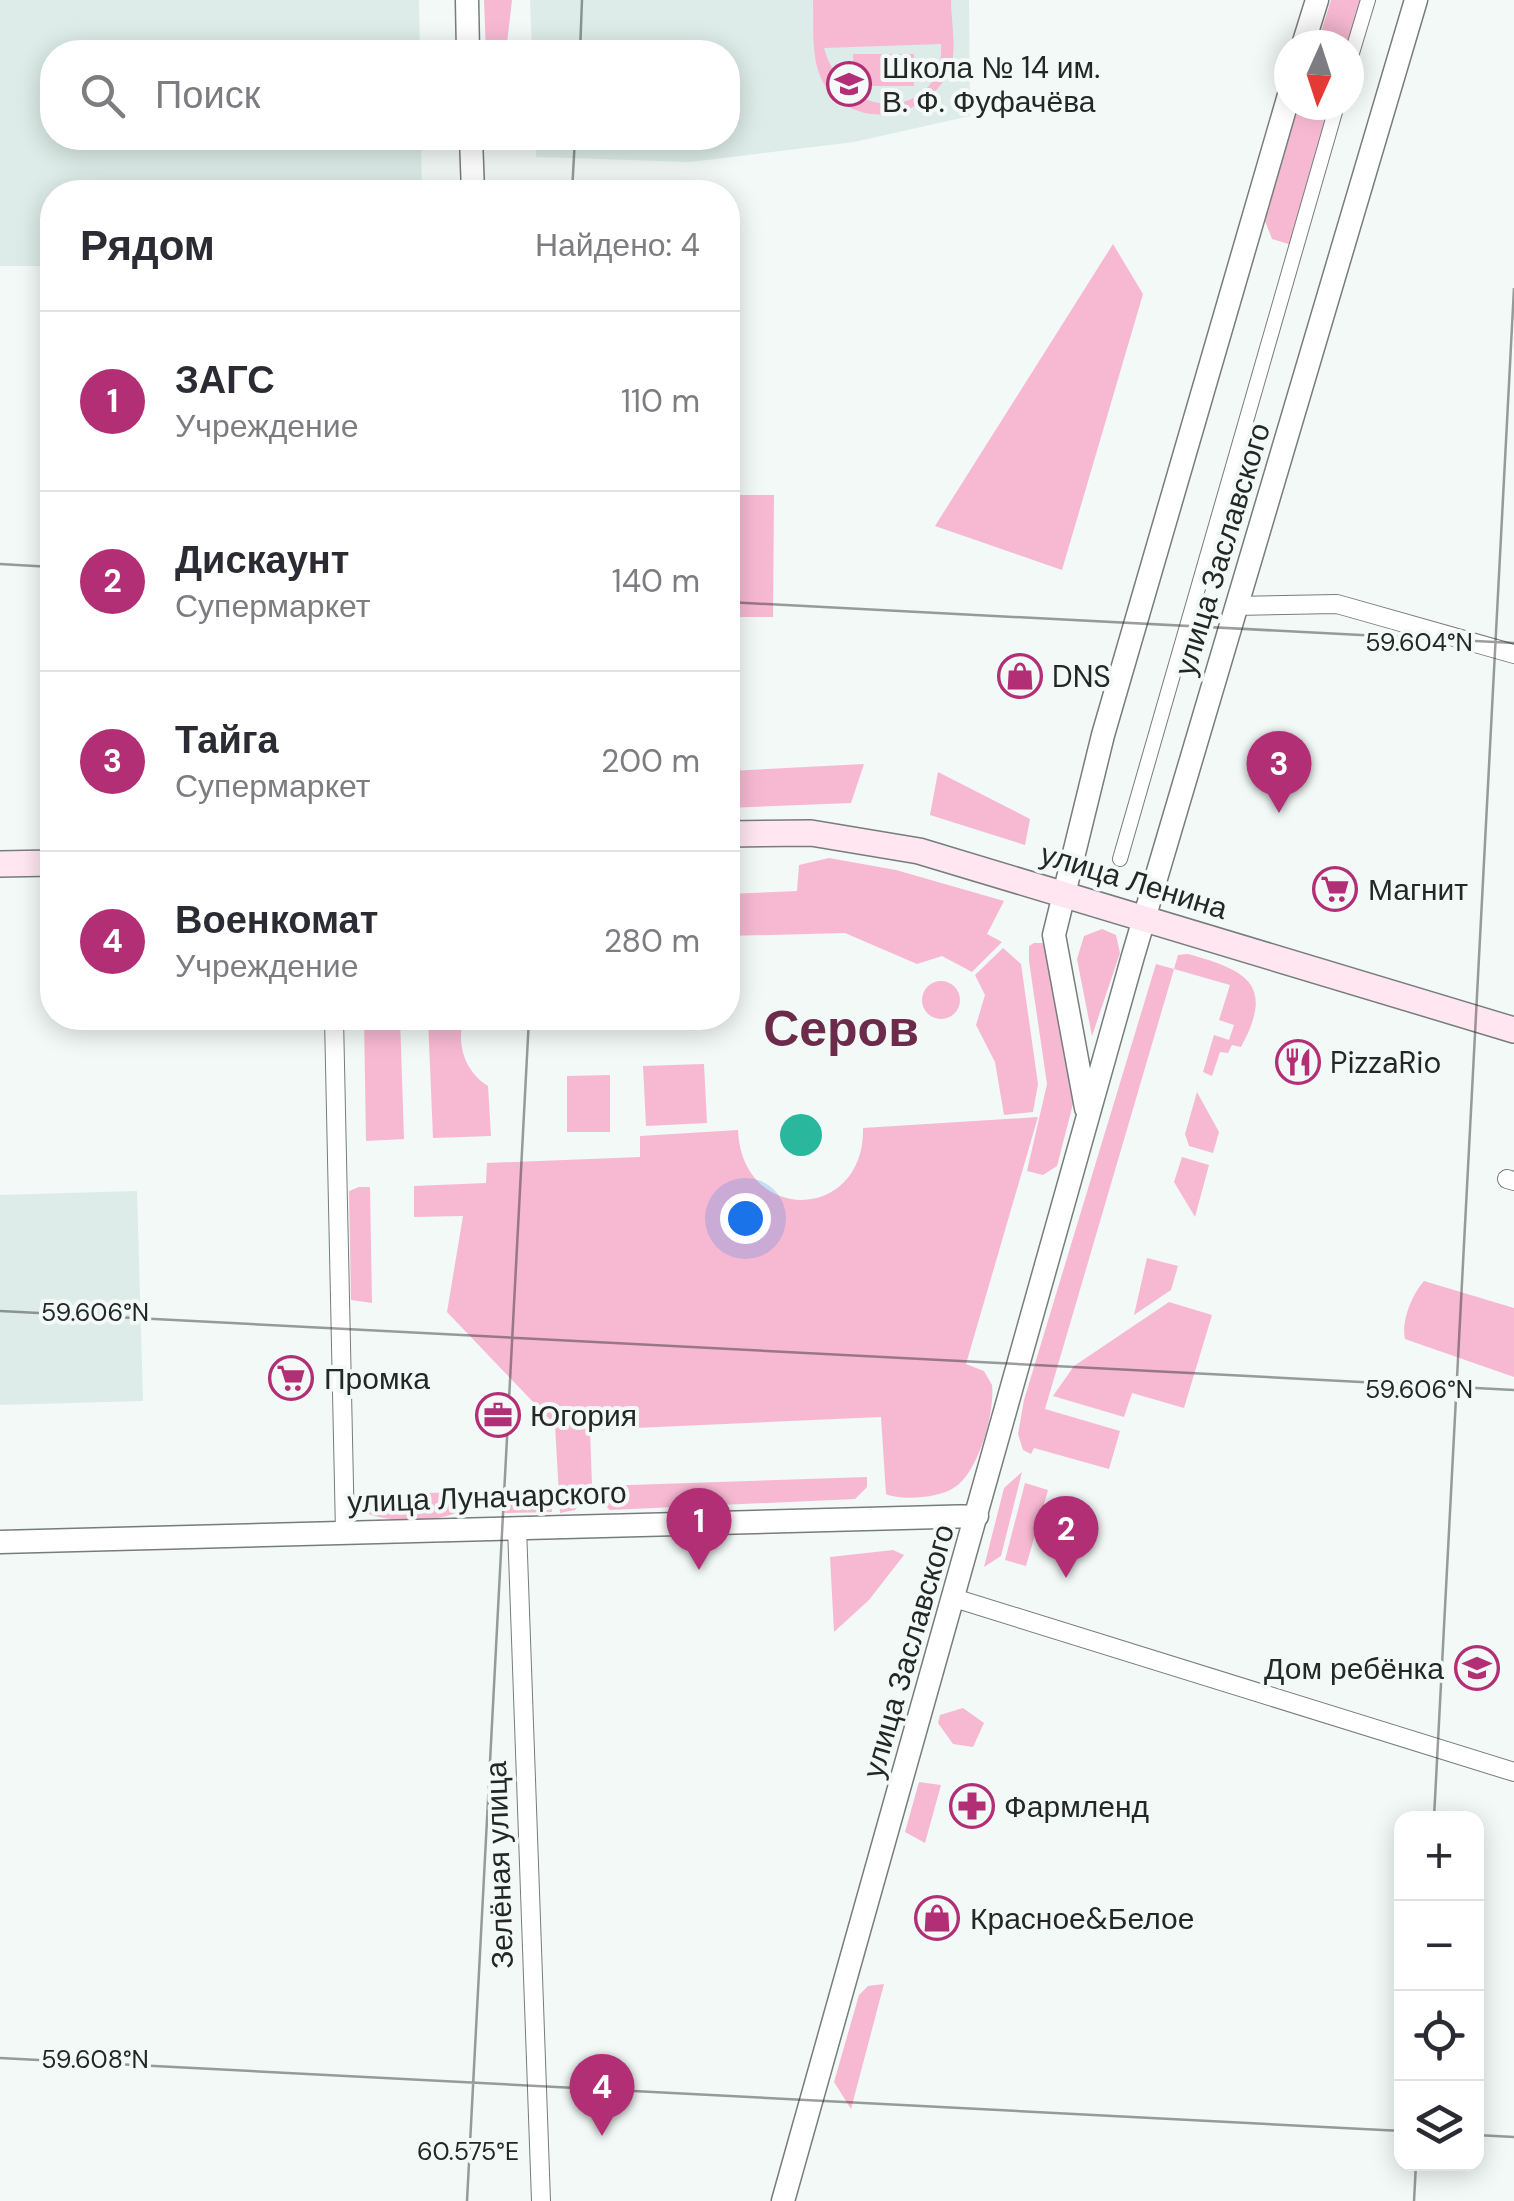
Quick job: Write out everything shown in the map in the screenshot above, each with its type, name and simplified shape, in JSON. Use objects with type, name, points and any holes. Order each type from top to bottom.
[{"type":"main road","name":"улица Ленина","points":[[740,834],[811,833],[886,844],[1514,1030]]},
{"type":"main road","points":[[0,864],[40,863]]},
{"type":"street","points":[[466,0],[468,40]]},
{"type":"street","points":[[1308,30],[1317,0]]},
{"type":"street","points":[[1359,30],[1368,0]]},
{"type":"street","name":"улица Заславского","points":[[783,2201],[1143,919],[1416,0]]},
{"type":"street","name":"улица Заславского","points":[[1088,1117],[1054,935],[1104,735],[1282,120]]},
{"type":"street","name":"улица Заславского","points":[[1120,859],[1332,120]]},
{"type":"street","points":[[471,150],[472,180]]},
{"type":"street","points":[[1236,606],[1337,604],[1514,654]]},
{"type":"street","points":[[334,1030],[345,1532]]},
{"type":"street","name":"улица Луначарского","points":[[0,1542],[977,1516]]},
{"type":"street","name":"Зелёная улица","points":[[518,1526],[541,2201]]},
{"type":"street","points":[[954,1598],[1514,1772]]},
{"type":"shaded area","points":[[0,0],[419,0],[420,40],[40,40],[40,150],[421,150],[422,180],[40,180],[40,266],[0,266]]},
{"type":"shaded area","points":[[484,0],[512,0],[507,40],[486,40]]},
{"type":"shaded area","name":"Школа № 14 им. В. Ф. Фуфачёва","points":[[530,0],[969,0],[970,116],[854,142],[690,162],[536,157],[536,150],[740,150],[740,40],[532,40]]},
{"type":"shaded area","points":[[813,0],[951,0],[953,55],[943,81],[930,96],[894,113],[855,110],[838,100],[820,75],[815,54]],"holes":[[[941,44],[938,69],[928,87],[912,99],[893,104],[872,101],[852,92],[836,74],[824,48]]]},
{"type":"shaded area","points":[[1331,0],[1368,0],[1355,30],[1322,30]]},
{"type":"shaded area","points":[[853,54],[914,54],[914,86],[854,86]]},
{"type":"shaded area","points":[[1295,120],[1333,120],[1295,246],[1272,239],[1265,221]]},
{"type":"shaded area","points":[[1113,244],[1143,294],[1062,570],[935,526]]},
{"type":"shaded area","points":[[740,495],[774,495],[773,617],[740,617]]},
{"type":"shaded area","points":[[864,764],[851,803],[740,808],[740,770]]},
{"type":"shaded area","points":[[938,772],[1030,819],[1025,845],[930,815]]},
{"type":"shaded area","points":[[829,858],[896,870],[1004,901],[987,934],[1002,942],[972,972],[942,956],[917,964],[845,933],[740,936],[740,893],[797,891],[799,865]]},
{"type":"shaded area","points":[[1102,929],[1116,935],[1120,953],[1092,1036],[1077,959],[1084,936]]},
{"type":"shaded area","points":[[1043,943],[1049,955],[1073,1104],[1057,1166],[1043,1175],[1027,1171],[1047,1084],[1029,961],[1029,946]]},
{"type":"shaded area","points":[[1003,948],[1021,964],[1038,1084],[1033,1112],[1004,1115],[995,1062],[976,1025],[985,995],[975,975]]},
{"type":"shaded area","points":[[1178,955],[1208,960],[1239,974],[1255,994],[1256,1008],[1241,1047],[1232,1045],[1228,1053],[1220,1052],[1212,1076],[1203,1072],[1214,1035],[1229,1040],[1234,1025],[1219,1020],[1230,985],[1174,969]]},
{"type":"shaded area","points":[[1156,964],[1174,969],[1045,1409],[1120,1431],[1109,1469],[1034,1448],[1031,1454],[1023,1450],[1018,1434],[1024,1400]]},
{"type":"shaded area","points":[[941,981],[955,986],[960,1000],[955,1014],[941,1019],[927,1014],[922,1000],[927,986]]},
{"type":"shaded area","points":[[364,1030],[400,1030],[404,1139],[366,1141]]},
{"type":"shaded area","points":[[428,1030],[462,1030],[464,1056],[473,1073],[488,1086],[491,1136],[433,1138]]},
{"type":"shaded area","points":[[704,1064],[707,1123],[646,1126],[643,1066]]},
{"type":"shaded area","points":[[610,1075],[610,1132],[567,1132],[567,1076]]},
{"type":"shaded area","points":[[1197,1092],[1219,1132],[1213,1153],[1189,1146],[1185,1134]]},
{"type":"shaded area","points":[[801,1114],[816,1120],[822,1135],[816,1150],[801,1156],[786,1150],[780,1135],[786,1120]]},
{"type":"shaded area","points":[[1038,1117],[966,1364],[984,1371],[992,1385],[988,1425],[978,1455],[964,1479],[948,1491],[931,1496],[886,1494],[881,1417],[590,1430],[592,1486],[584,1488],[584,1500],[575,1510],[560,1513],[555,1425],[447,1312],[463,1216],[414,1217],[414,1186],[486,1183],[487,1163],[640,1157],[640,1136],[738,1130],[745,1161],[760,1183],[780,1196],[803,1200],[825,1195],[845,1181],[858,1159],[863,1128]]},
{"type":"shaded area","points":[[1182,1157],[1209,1165],[1195,1217],[1174,1182]]},
{"type":"shaded area","points":[[370,1187],[372,1303],[351,1300],[349,1191]]},
{"type":"shaded area","points":[[137,1191],[143,1401],[0,1405],[0,1195]]},
{"type":"shaded area","points":[[1147,1258],[1178,1266],[1171,1290],[1134,1315]]},
{"type":"shaded area","points":[[1424,1281],[1514,1308],[1514,1377],[1405,1339],[1408,1308]]},
{"type":"shaded area","points":[[1169,1302],[1212,1315],[1184,1408],[1132,1393],[1124,1417],[1053,1396],[1074,1366]]},
{"type":"shaded area","points":[[1022,1472],[1001,1556],[984,1567],[1004,1488]]},
{"type":"shaded area","points":[[867,1477],[867,1487],[855,1499],[610,1510],[601,1502],[600,1486]]},
{"type":"shaded area","points":[[1025,1483],[1048,1490],[1026,1566],[1005,1560]]},
{"type":"shaded area","points":[[551,1490],[552,1512],[505,1513],[491,1499],[491,1491]]},
{"type":"shaded area","points":[[462,1492],[456,1513],[410,1520],[364,1512],[356,1495]]},
{"type":"shaded area","points":[[893,1550],[904,1555],[869,1600],[834,1632],[830,1557]]},
{"type":"shaded area","points":[[963,1708],[984,1723],[973,1747],[953,1744],[938,1723],[940,1715]]},
{"type":"shaded area","points":[[919,1782],[941,1785],[925,1843],[905,1832]]},
{"type":"shaded area","points":[[884,1984],[851,2109],[834,2082],[859,1995],[868,1986]]},
{"type":"place","name":"Школа № 14 им. В. Ф. Фуфачёва","points":[[849,84]]},
{"type":"place","name":"DNS","points":[[1020,676]]},
{"type":"place","name":"Тайга","points":[[1279,813]]},
{"type":"place","name":"Магнит","points":[[1335,889]]},
{"type":"place","name":"PizzaRio","points":[[1298,1062]]},
{"type":"place","name":"Промка","points":[[291,1378]]},
{"type":"place","name":"Югория","points":[[498,1415]]},
{"type":"place","name":"ЗАГС","points":[[699,1570]]},
{"type":"place","name":"Дискаунт","points":[[1066,1578]]},
{"type":"place","name":"Дом ребёнка","points":[[1477,1668]]},
{"type":"place","name":"Фармленд","points":[[972,1806]]},
{"type":"place","name":"Красное&Белое","points":[[937,1918]]},
{"type":"place","name":"Военкомат","points":[[602,2136]]},
{"type":"district","name":"Серов","points":[[841,1029]]}]
